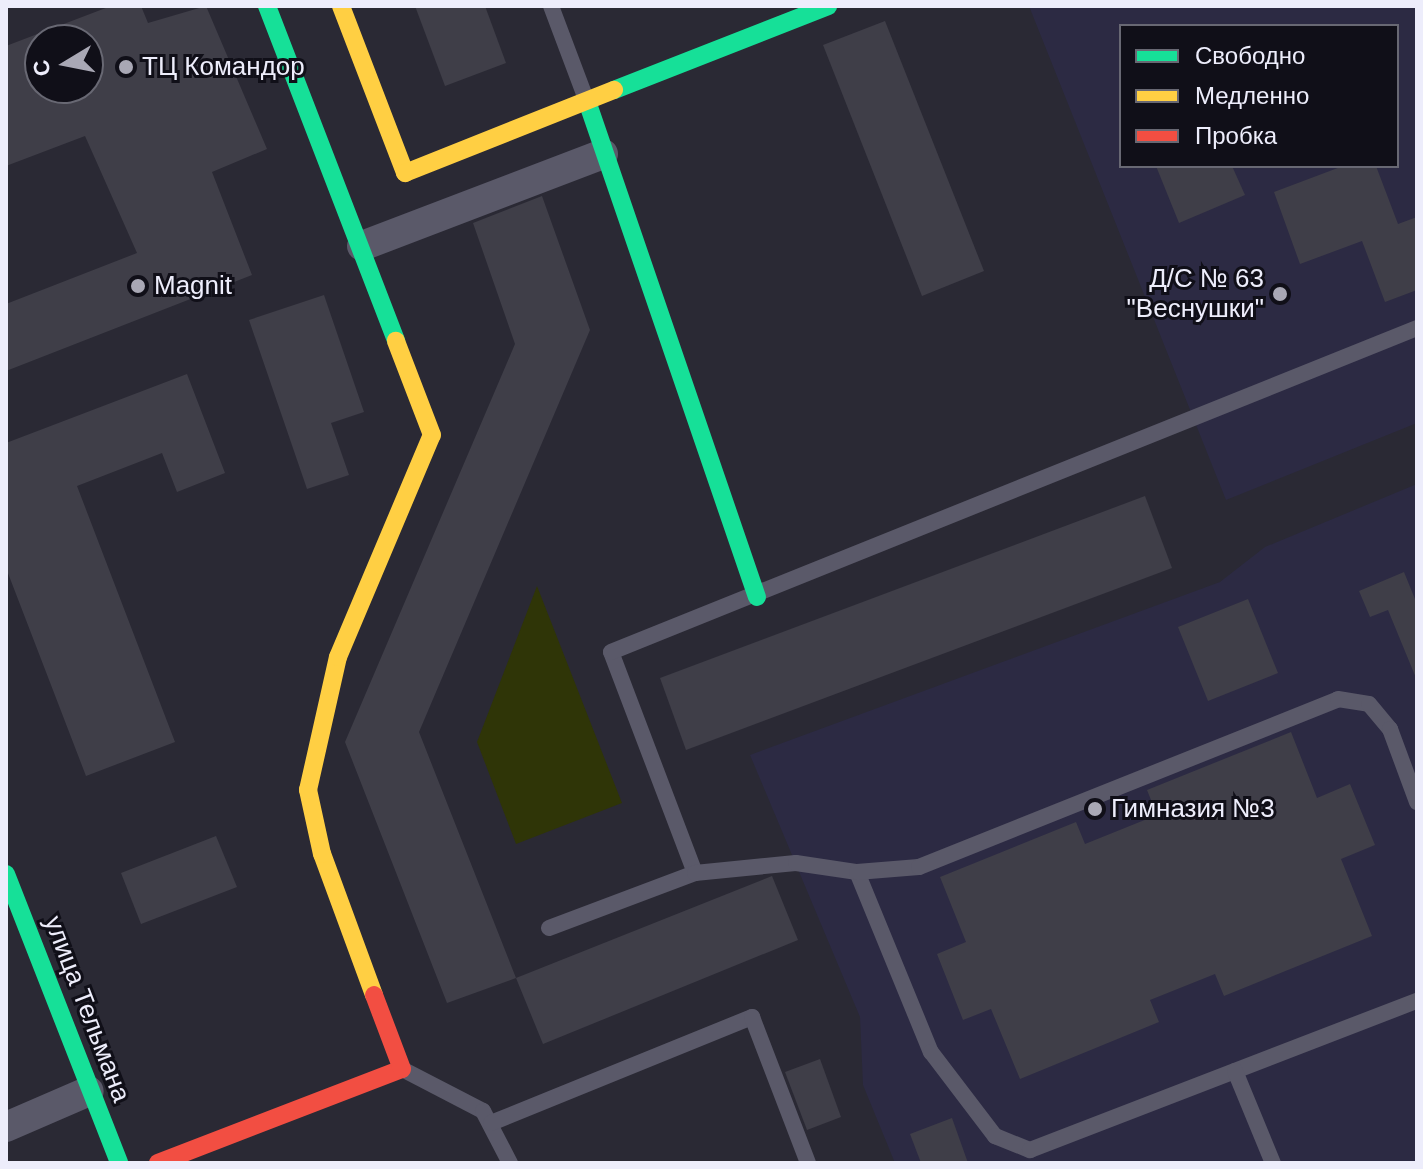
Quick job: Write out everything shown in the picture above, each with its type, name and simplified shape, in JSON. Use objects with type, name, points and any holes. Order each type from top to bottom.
[{"type":"street","points":[[158,1163],[402,1069],[322,854],[308,790],[338,657],[432,435],[362,246],[267,6]]},
{"type":"street","points":[[341,6],[405,173],[588,104],[828,6]]},
{"type":"street","points":[[588,104],[757,597]]},
{"type":"street","points":[[362,246],[603,154]]},
{"type":"street","name":"улица Тельмана","points":[[6,874],[119,1163]]},
{"type":"street","points":[[6,1127],[89,1091]]},
{"type":"lane","points":[[551,6],[588,104]]},
{"type":"lane","points":[[695,873],[611,652],[757,597],[1417,328]]},
{"type":"lane","points":[[549,928],[695,873],[796,863],[857,872],[919,867],[1338,699],[1369,704],[1390,729],[1417,802]]},
{"type":"lane","points":[[857,872],[931,1052],[995,1136],[1030,1150],[1417,1001]]},
{"type":"lane","points":[[491,1123],[752,1017],[808,1163]]},
{"type":"lane","points":[[402,1069],[491,1123],[510,1163]]},
{"type":"lane","points":[[1235,1071],[1273,1163]]},
{"type":"shaded area","name":"Д/С № 63 \"Веснушки\"","points":[[1029,6],[1417,6],[1417,423],[1226,500]]},
{"type":"shaded area","name":"Гимназия №3","points":[[1417,484],[1417,1163],[895,1163],[863,1085],[860,1017],[750,755],[1220,582],[1265,547]]},
{"type":"green space","points":[[537,586],[622,803],[516,844],[477,742]]},
{"type":"building","points":[[111,6],[141,6],[148,23],[206,6],[267,149],[212,172],[252,275],[6,371],[6,304],[137,253],[85,136],[6,166],[6,46],[24,39],[24,104],[104,104],[104,24],[64,24]]},
{"type":"building","points":[[415,6],[485,6],[506,63],[445,86]]},
{"type":"building","points":[[885,21],[984,271],[922,296],[823,45]]},
{"type":"building","points":[[1157,168],[1233,168],[1245,195],[1179,223]]},
{"type":"building","points":[[1338,168],[1377,168],[1398,224],[1417,217],[1417,290],[1385,302],[1362,241],[1300,264],[1274,192]]},
{"type":"building","points":[[542,196],[590,330],[419,732],[516,978],[447,1003],[345,742],[515,344],[473,223]]},
{"type":"building","points":[[324,295],[364,412],[331,423],[349,475],[307,489],[249,320]]},
{"type":"building","points":[[187,374],[225,473],[177,492],[162,453],[77,486],[175,742],[86,776],[6,568],[6,443]]},
{"type":"building","points":[[1145,496],[1172,568],[686,750],[660,678]]},
{"type":"building","points":[[1404,572],[1417,604],[1416,678],[1388,610],[1370,617],[1359,591]]},
{"type":"building","points":[[1248,599],[1278,673],[1208,701],[1178,627]]},
{"type":"building","points":[[1291,732],[1317,798],[1350,784],[1375,845],[1341,859],[1372,936],[1224,996],[1215,974],[1150,1000],[1159,1022],[1020,1079],[991,1009],[963,1020],[937,954],[966,942],[940,877],[1076,822],[1085,844],[1157,815],[1147,790]]},
{"type":"building","points":[[216,836],[237,887],[141,924],[121,873]]},
{"type":"building","points":[[772,876],[798,940],[543,1044],[516,978]]},
{"type":"building","points":[[820,1059],[841,1117],[807,1130],[785,1072]]},
{"type":"building","points":[[952,1118],[968,1163],[921,1163],[910,1134]]},
{"type":"traffic: fast","points":[[267,6],[396,341]]},
{"type":"traffic: fast","points":[[614,90],[828,6]]},
{"type":"traffic: fast","points":[[588,104],[757,597]]},
{"type":"traffic: fast","points":[[6,874],[119,1163]]},
{"type":"traffic: slow","points":[[341,6],[405,173],[614,90]]},
{"type":"traffic: slow","points":[[374,995],[322,854],[308,790],[338,657],[432,435],[396,341]]},
{"type":"traffic: jam","points":[[158,1163],[402,1069],[374,995]]},
{"type":"place","name":"ТЦ Командор","points":[[126,67]]},
{"type":"place","name":"Magnit","points":[[138,286]]},
{"type":"place","name":"Д/С № 63 \"Веснушки\"","points":[[1280,294]]},
{"type":"place","name":"Гимназия №3","points":[[1095,809]]}]
